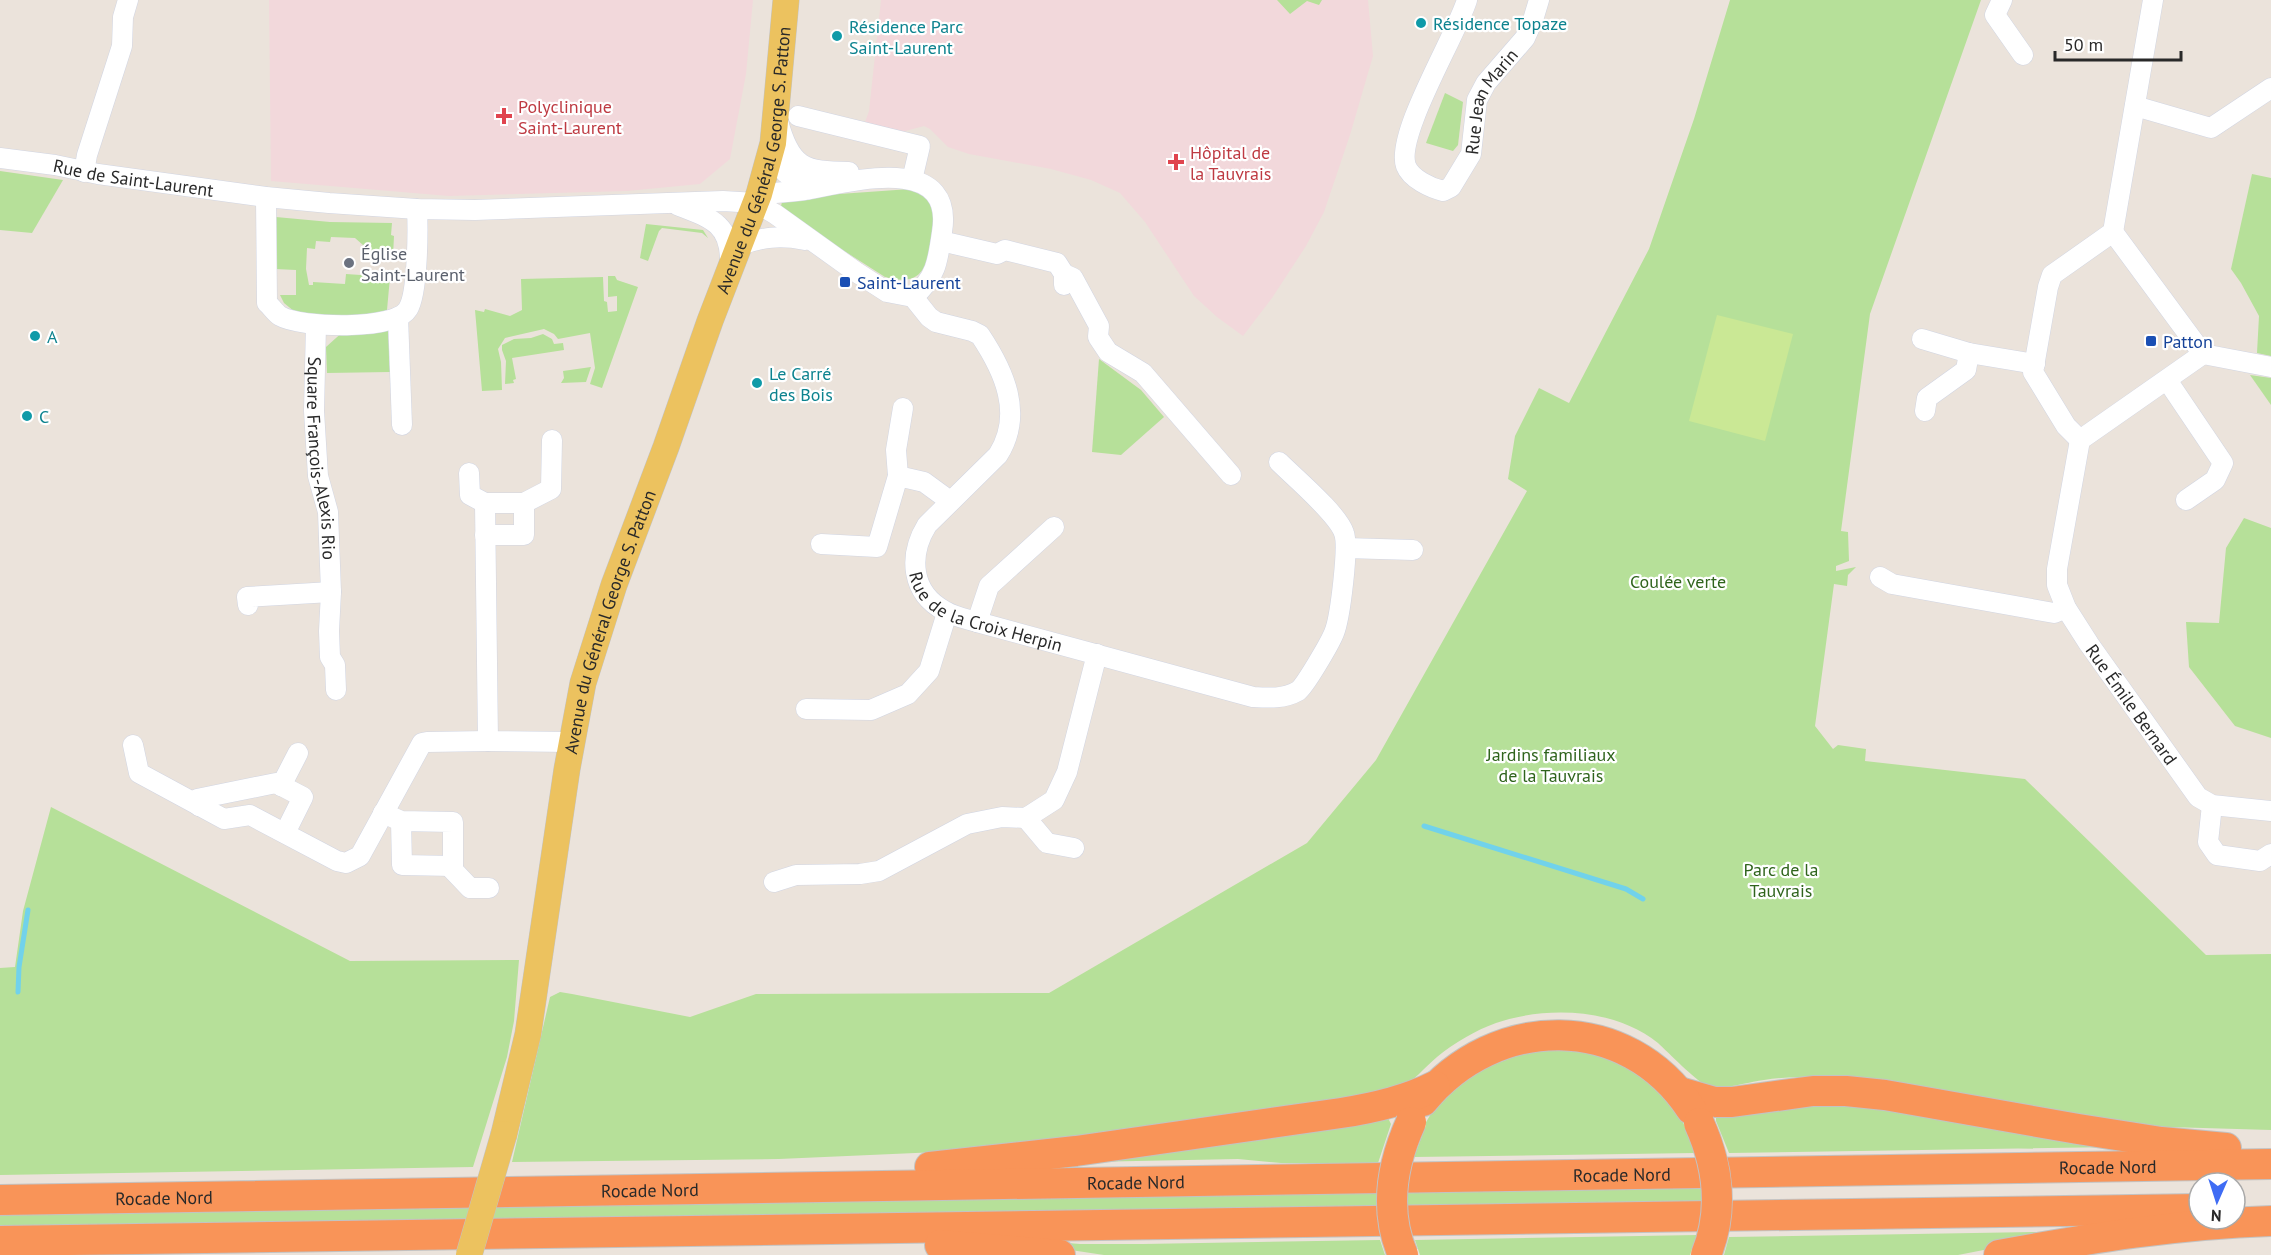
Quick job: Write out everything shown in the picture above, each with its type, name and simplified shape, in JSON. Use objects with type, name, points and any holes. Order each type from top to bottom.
[{"type":"highway","points":[[444,1192],[924,1168],[1076,1151],[1381,1107],[1417,1095],[1435,1086],[1462,1064],[1491,1048],[1513,1040],[1558,1035],[1604,1042],[1625,1051],[1663,1076],[1679,1092],[1699,1123],[1712,1158],[1717,1195],[1713,1232],[1706,1255]]},
{"type":"highway","points":[[1403,1255],[1395,1230],[1392,1185],[1395,1164],[1411,1122],[1435,1086]]},
{"type":"highway","points":[[1679,1092],[1698,1099],[1732,1102],[1814,1091],[1866,1093],[2161,1142],[2271,1150]]},
{"type":"highway","name":"Rocade Nord","points":[[0,1200],[2271,1164]]},
{"type":"highway","points":[[2247,1208],[2271,1208]]},
{"type":"highway","points":[[0,1241],[2187,1209]]},
{"type":"highway","points":[[1999,1255],[2082,1239],[2169,1227],[2271,1221]]},
{"type":"highway","points":[[541,1232],[918,1243],[1060,1255]]},
{"type":"main road","name":"Avenue du Général George S. Patton","points":[[469,1255],[518,1081],[532,1013],[571,741],[588,664],[600,625],[757,199],[773,143],[787,113],[786,0]]},
{"type":"street","points":[[84,172],[87,155],[123,46],[123,17],[128,0]]},
{"type":"street","name":"Rue Jean Marin","points":[[1467,0],[1422,100],[1404,150],[1407,167],[1413,176],[1443,191],[1451,187],[1471,154],[1477,100],[1486,83],[1525,38],[1539,0]]},
{"type":"street","points":[[2002,0],[1995,15],[2023,55]]},
{"type":"street","points":[[2153,0],[2113,232],[2052,275],[2033,372],[2066,426],[2080,440],[2203,354]]},
{"type":"street","points":[[2135,106],[2211,128],[2271,88]]},
{"type":"street","points":[[757,199],[810,240],[887,292],[913,297],[925,287],[932,277],[942,233],[940,202],[935,192],[912,180],[872,174],[825,172],[805,166],[789,153],[782,136],[787,113],[920,146],[912,180]]},
{"type":"street","points":[[773,143],[780,167],[786,173],[798,179],[825,185]]},
{"type":"street","name":"Rue de Saint-Laurent","points":[[0,158],[266,197],[417,209],[475,210],[757,199]]},
{"type":"street","points":[[757,199],[825,185],[887,177]]},
{"type":"street","points":[[266,197],[267,303],[279,316],[316,325],[367,325],[398,317],[407,312],[413,300],[417,209]]},
{"type":"street","name":"Rue de Saint-Laurent","points":[[669,202],[707,218],[722,228],[734,257]]},
{"type":"street","points":[[2113,232],[2203,354],[2271,367]]},
{"type":"street","points":[[942,233],[997,254],[1005,250],[1057,263],[1064,274],[1064,284],[1089,332],[1098,337],[1108,352],[1143,373],[1231,475]]},
{"type":"street","points":[[734,257],[754,240],[777,236],[810,240]]},
{"type":"street","name":"Rue de la Croix Herpin","points":[[913,297],[936,322],[972,330],[980,335],[1007,387],[1010,398],[1008,435],[998,455],[927,525],[918,539],[914,568],[917,581],[936,606],[947,613],[1253,697],[1287,696],[1300,690],[1334,634],[1338,621],[1346,548],[1345,533],[1338,521],[1279,462]]},
{"type":"street","points":[[398,317],[402,425]]},
{"type":"street","name":"Square François-Alexis Rio","points":[[316,325],[314,411],[318,476],[328,512],[331,592],[330,657],[335,665],[336,690]]},
{"type":"street","points":[[1922,339],[1969,353],[2035,364]]},
{"type":"street","points":[[1924,411],[1927,398],[1966,370],[1969,353]]},
{"type":"street","points":[[2168,380],[2223,462],[2215,480],[2186,500]]},
{"type":"street","points":[[821,544],[877,547],[898,476],[896,450],[903,408]]},
{"type":"street","points":[[469,472],[470,495],[485,503],[524,503],[551,489],[552,440]]},
{"type":"street","name":"Rue Émile Bernard","points":[[2080,440],[2057,569],[2057,585],[2066,608],[2089,644],[2205,801]]},
{"type":"street","points":[[898,476],[924,482],[950,501]]},
{"type":"street","points":[[485,503],[488,741]]},
{"type":"street","points":[[485,535],[524,535],[524,503]]},
{"type":"street","points":[[977,622],[989,586],[1054,527]]},
{"type":"street","points":[[1346,548],[1413,550]]},
{"type":"street","points":[[1880,577],[1892,584],[2054,612],[2066,608]]},
{"type":"street","points":[[248,605],[247,597],[331,592]]},
{"type":"street","points":[[806,709],[871,710],[908,694],[929,671],[947,613]]},
{"type":"street","points":[[774,882],[795,876],[860,874],[879,871],[967,824],[1002,817],[1026,818],[1054,800],[1067,772],[1097,654]]},
{"type":"street","points":[[133,745],[140,773],[199,806],[224,819],[250,815],[337,861],[346,863],[360,856],[422,743],[571,741]]},
{"type":"street","points":[[281,786],[298,753]]},
{"type":"street","points":[[199,806],[197,799],[276,783],[303,797],[285,833]]},
{"type":"street","points":[[2271,812],[2205,801],[2208,842],[2217,855],[2260,861],[2271,854]]},
{"type":"street","points":[[383,813],[401,821],[453,822],[453,866],[402,865],[401,821]]},
{"type":"street","points":[[1026,818],[1047,843],[1074,848]]},
{"type":"street","points":[[449,866],[470,888],[489,888]]},
{"type":"shaded area","name":"Polyclinique Saint-Laurent","points":[[269,0],[753,0],[746,74],[730,159],[700,184],[627,191],[449,196],[271,181]]},
{"type":"shaded area","name":"Hôpital de la Tauvrais","points":[[881,0],[1368,0],[1373,56],[1324,212],[1306,246],[1272,298],[1243,336],[1194,296],[1145,222],[1120,193],[1091,180],[1051,169],[969,154],[948,147],[924,126],[898,133],[864,125],[869,111]]},
{"type":"green space","points":[[1277,0],[1322,0],[1319,5],[1307,1],[1290,14]]},
{"type":"green space","points":[[1730,0],[1981,0],[1870,314],[1841,531],[1848,532],[1849,561],[1836,566],[1836,571],[1856,567],[1848,575],[1847,586],[1834,584],[1815,726],[1833,749],[1838,745],[1866,749],[1865,761],[2025,779],[2206,955],[2271,954],[2271,1130],[2169,1127],[2169,1132],[1819,1076],[1778,1078],[1728,1087],[1713,1087],[1696,1078],[1658,1043],[1641,1031],[1601,1017],[1558,1013],[1516,1018],[1481,1029],[1444,1052],[1399,1089],[1189,1124],[938,1152],[779,1159],[512,1162],[550,997],[560,992],[690,1017],[756,994],[1049,993],[1307,843],[1376,760],[1527,491],[1508,479],[1515,436],[1539,388],[1569,403],[1649,249],[1694,119]]},
{"type":"green space","points":[[1445,93],[1463,102],[1458,145],[1453,151],[1426,143]]},
{"type":"green space","points":[[0,171],[63,180],[32,233],[0,230]]},
{"type":"green space","points":[[2252,174],[2271,178],[2271,356],[2257,353],[2259,316],[2231,269]]},
{"type":"green space","points":[[910,189],[927,198],[935,221],[928,259],[920,273],[907,279],[885,277],[780,210],[783,198]]},
{"type":"green space","points":[[276,217],[330,222],[392,223],[393,256],[387,255],[387,250],[371,252],[355,238],[331,237],[330,242],[316,241],[315,249],[307,248],[306,269],[309,285],[313,285],[313,282],[345,284],[346,274],[390,277],[387,310],[363,318],[326,318],[295,312],[284,303],[280,295],[296,295],[296,270],[275,269]]},
{"type":"green space","points":[[646,224],[703,230],[708,238],[702,233],[662,228],[648,261],[640,258]]},
{"type":"green space","points":[[608,276],[615,276],[617,280],[638,287],[602,388],[590,384],[595,368],[590,333],[558,339],[544,329],[505,338],[498,349],[502,390],[482,391],[475,310],[484,312],[485,309],[510,316],[522,310],[521,279],[603,277],[604,301],[607,302],[608,312],[617,311],[617,296],[608,297]]},
{"type":"green space","points":[[1717,315],[1793,334],[1765,441],[1689,421]]},
{"type":"green space","points":[[346,329],[388,329],[390,372],[327,373],[326,347]]},
{"type":"green space","points":[[543,334],[552,339],[554,344],[563,343],[564,350],[512,358],[516,379],[513,380],[514,383],[505,384],[506,361],[502,345],[514,339],[531,338]]},
{"type":"green space","points":[[1099,359],[1141,390],[1164,417],[1121,455],[1092,452]]},
{"type":"green space","points":[[591,367],[586,382],[561,383],[564,378],[563,371]]},
{"type":"green space","points":[[2250,375],[2271,378],[2271,405]]},
{"type":"green space","points":[[2244,518],[2271,528],[2271,738],[2235,726],[2189,667],[2186,622],[2219,623],[2226,548]]},
{"type":"green space","points":[[51,807],[350,961],[519,960],[514,1021],[507,1057],[473,1167],[0,1175],[0,968],[15,967],[23,911]]},
{"type":"green space","points":[[1531,1050],[1580,1050],[1615,1061],[1648,1081],[1681,1117],[1695,1153],[1414,1157],[1425,1124],[1432,1112],[1470,1074]]},
{"type":"green space","points":[[1835,1101],[2160,1151],[2116,1151],[2115,1147],[1729,1153],[1716,1121],[1716,1116]]},
{"type":"green space","points":[[1388,1118],[1391,1124],[1378,1163],[1281,1163],[1238,1159],[1086,1162]]},
{"type":"green space","points":[[1702,1187],[1702,1204],[0,1228],[0,1211]]},
{"type":"green space","points":[[2037,1232],[2035,1240],[1958,1255],[1724,1255],[1729,1237]]},
{"type":"green space","points":[[1697,1235],[1690,1255],[1420,1255],[1415,1240]]},
{"type":"green space","points":[[1380,1240],[1385,1255],[1104,1255],[1024,1243],[1043,1241],[1080,1244],[1143,1244]]},
{"type":"waterway","points":[[1424,826],[1626,889],[1643,899]]},
{"type":"waterway","points":[[18,992],[19,967],[28,910]]},
{"type":"place","name":"Résidence Topaze","points":[[1421,23]]},
{"type":"place","name":"Résidence Parc Saint-Laurent","points":[[837,36]]},
{"type":"place","name":"Polyclinique Saint-Laurent","points":[[504,116]]},
{"type":"place","name":"Hôpital de la Tauvrais","points":[[1176,162]]},
{"type":"place","name":"Église Saint-Laurent","points":[[349,263]]},
{"type":"place","name":"Saint-Laurent","points":[[845,282]]},
{"type":"place","name":"A","points":[[35,336]]},
{"type":"place","name":"Patton","points":[[2151,341]]},
{"type":"place","name":"Le Carré des Bois","points":[[757,383]]},
{"type":"place","name":"C","points":[[27,416]]},
{"type":"park label","name":"Coulée verte","points":[[1678,581]]},
{"type":"park label","name":"Jardins familiaux de la Tauvrais","points":[[1551,764]]},
{"type":"park label","name":"Parc de la Tauvrais","points":[[1781,879]]}]
